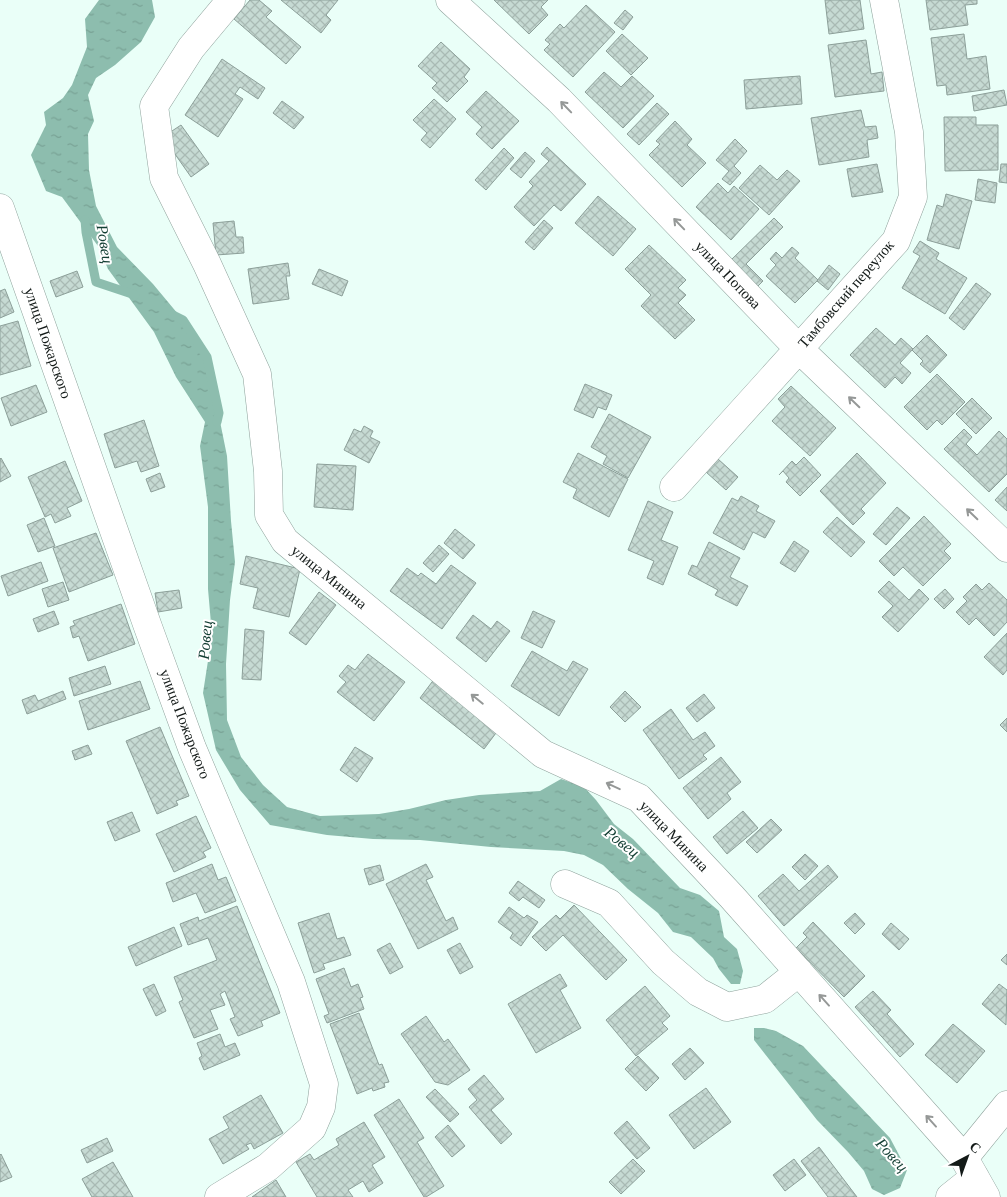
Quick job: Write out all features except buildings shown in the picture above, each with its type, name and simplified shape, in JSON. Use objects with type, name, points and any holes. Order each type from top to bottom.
[{"type":"street","name":"улица Минина","points":[[231,0],[191,48],[154,106],[164,178],[207,264],[257,374],[268,471],[269,515],[285,541],[543,754],[639,798],[799,972],[975,1177]]},
{"type":"street","name":"улица Попова","points":[[450,0],[559,100],[798,349],[1007,548]]},
{"type":"street","name":"Тамбовский переулок","points":[[674,487],[896,241],[913,197],[908,132],[884,0]]},
{"type":"street","name":"улица Пожарского","points":[[0,208],[189,738],[291,982],[324,1084],[321,1107],[312,1128],[268,1168],[219,1197]]},
{"type":"street","points":[[565,884],[610,903],[664,962],[684,980],[698,992],[727,1007],[765,999],[799,972]]},
{"type":"street","points":[[950,1197],[975,1177],[1007,1105]]},
{"type":"water","points":[[99,0],[152,0],[155,17],[141,42],[115,65],[96,78],[88,95],[94,121],[88,134],[89,170],[96,206],[117,247],[153,284],[183,320],[207,357],[227,456],[235,562],[230,600],[226,664],[227,720],[241,757],[263,785],[287,807],[320,816],[379,814],[479,795],[540,791],[561,779],[584,787],[614,824],[633,839],[680,888],[700,895],[719,911],[724,937],[737,949],[743,971],[740,984],[731,984],[713,958],[691,937],[673,932],[658,913],[628,889],[603,865],[584,855],[564,851],[327,835],[270,825],[240,790],[216,750],[203,693],[212,635],[208,589],[208,507],[200,446],[205,422],[176,377],[154,332],[108,269],[98,246],[62,197],[46,191],[31,155],[46,125],[44,112],[63,98],[72,85],[87,47],[85,19]]},
{"type":"water","points":[[754,1028],[776,1031],[803,1046],[890,1138],[907,1170],[900,1188],[884,1195],[872,1189],[864,1171],[817,1120],[754,1040]]},
{"type":"waterway","name":"Ровец","points":[[85,220],[96,282],[135,295]]},
{"type":"waterway","name":"Ровец","points":[[173,315],[183,320],[207,357],[219,413],[217,422]]}]
